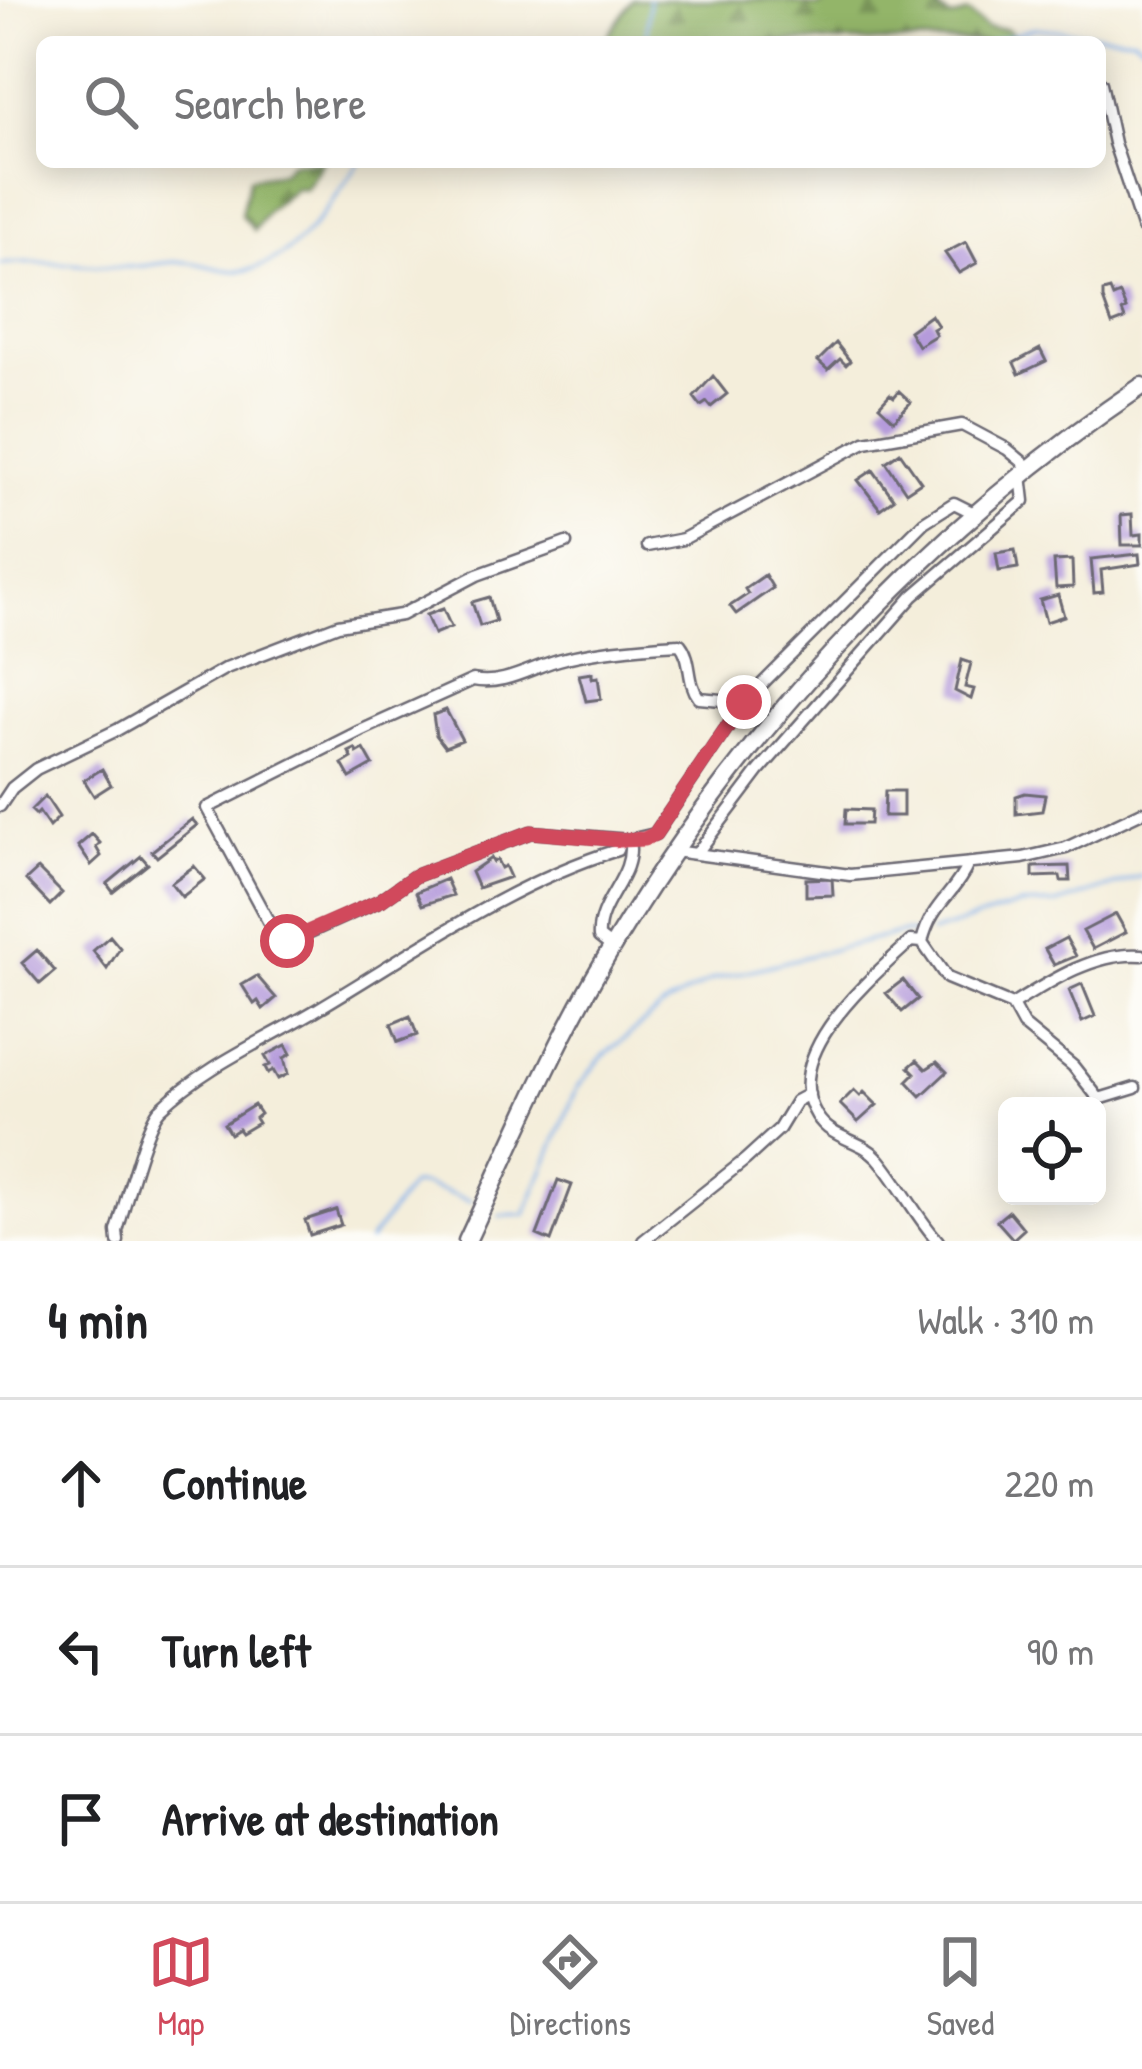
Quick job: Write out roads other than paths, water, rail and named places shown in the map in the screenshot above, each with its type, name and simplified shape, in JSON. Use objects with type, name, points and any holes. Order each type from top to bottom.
[{"type":"main road","points":[[466,1241],[535,1090],[613,948],[674,850],[803,684],[916,567],[976,514],[1142,386]]},
{"type":"street","points":[[1106,106],[1142,227]]},
{"type":"street","points":[[647,546],[698,532],[865,442],[962,425],[992,440],[1026,472],[1024,501],[913,596],[759,771],[697,853]]},
{"type":"street","points":[[744,702],[699,698],[690,686],[686,651],[680,644],[563,658],[513,676],[473,680],[207,808],[281,945],[381,900],[415,876],[531,832],[625,840],[655,834],[744,702],[924,522],[954,503],[976,514]]},
{"type":"street","points":[[0,806],[12,788],[36,769],[226,668],[338,625],[401,614],[477,575],[566,543]]},
{"type":"street","points":[[674,850],[850,875],[1023,859],[1066,848],[1142,812]]},
{"type":"street","points":[[613,948],[599,937],[598,921],[628,865],[632,851],[625,840]]},
{"type":"street","points":[[118,1241],[156,1113],[222,1063],[408,952],[491,904],[617,850],[625,840]]},
{"type":"street","points":[[968,864],[940,899],[922,942],[946,978],[1012,1005],[1023,1025],[1073,1066],[1099,1099],[1136,1088]]},
{"type":"street","points":[[922,942],[911,941],[827,1027],[806,1079],[816,1116],[836,1136],[874,1152],[938,1241]]},
{"type":"street","points":[[1012,1005],[1071,972],[1120,953],[1142,955]]},
{"type":"street","points":[[643,1241],[745,1160],[779,1129],[796,1101],[809,1094]]},
{"type":"waterway","points":[[646,36],[649,0]]},
{"type":"waterway","points":[[1009,36],[1035,28],[1134,38],[1142,44]]},
{"type":"waterway","points":[[0,264],[130,267],[178,262],[233,271],[260,267],[310,230],[356,168]]},
{"type":"waterway","points":[[931,933],[1020,905],[1057,904],[1142,876]]},
{"type":"waterway","points":[[500,1216],[525,1215],[577,1088],[602,1057],[665,1005],[712,980],[904,932],[921,934]]},
{"type":"waterway","points":[[369,1241],[411,1185],[471,1201]]}]
